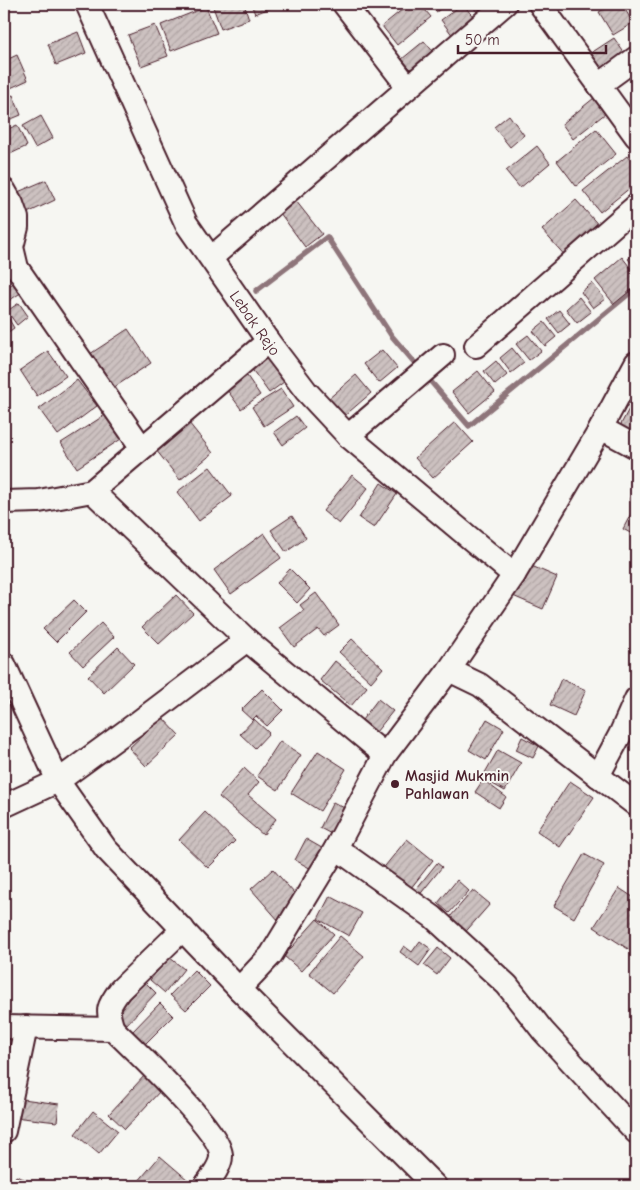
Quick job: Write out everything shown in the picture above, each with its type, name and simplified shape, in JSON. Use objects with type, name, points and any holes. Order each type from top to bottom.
[{"type":"street","name":"Lebak Rejo","points":[[87,4],[186,223],[268,341],[306,391],[348,436],[514,575]]},
{"type":"street","points":[[344,4],[408,87]]},
{"type":"street","points":[[210,258],[505,4]]},
{"type":"street","points":[[540,4],[636,136]]},
{"type":"street","points":[[599,84],[636,58]]},
{"type":"street","points":[[4,190],[17,218],[17,227],[12,247],[17,268],[142,448]]},
{"type":"street","points":[[476,346],[636,206]]},
{"type":"street","points":[[4,502],[39,500],[92,491],[268,341]]},
{"type":"street","points":[[239,989],[271,955],[336,848],[385,755],[449,670],[514,575],[602,428],[636,363]]},
{"type":"street","points":[[348,436],[429,366]]},
{"type":"street","points":[[602,428],[636,447]]},
{"type":"street","points":[[92,491],[247,640],[385,755]]},
{"type":"street","points":[[4,806],[58,781],[247,640]]},
{"type":"street","points":[[4,666],[58,781],[106,849],[239,989],[435,1186]]},
{"type":"street","points":[[449,670],[480,685],[636,805]]},
{"type":"street","points":[[598,776],[620,735],[636,698]]},
{"type":"street","points":[[336,848],[433,917],[508,985],[543,1031],[636,1132]]},
{"type":"street","points":[[183,929],[120,990],[112,1000],[108,1015],[113,1029],[166,1081],[215,1138],[222,1157],[205,1186]]},
{"type":"street","points":[[4,1027],[113,1029]]},
{"type":"street","points":[[4,1131],[26,1027]]},
{"type":"building","points":[[212,4],[244,4],[249,19],[221,29]]},
{"type":"building","points":[[251,4],[274,4],[275,6],[255,14]]},
{"type":"building","points":[[409,4],[420,4],[431,17],[397,45],[382,26]]},
{"type":"building","points":[[430,4],[448,4],[436,12]]},
{"type":"building","points":[[463,4],[478,23],[456,40],[441,20]]},
{"type":"building","points":[[471,4],[490,4],[477,12]]},
{"type":"building","points":[[613,4],[622,4],[633,23],[613,35],[599,12]]},
{"type":"building","points":[[206,7],[217,33],[171,51],[161,25]]},
{"type":"building","points":[[155,25],[168,56],[141,66],[128,35]]},
{"type":"building","points":[[78,32],[86,53],[56,65],[48,44]]},
{"type":"building","points":[[614,38],[629,60],[606,75],[591,53]]},
{"type":"building","points":[[424,41],[436,55],[415,74],[402,59]]},
{"type":"building","points":[[17,55],[28,80],[4,91],[4,61]]},
{"type":"building","points":[[13,95],[21,115],[4,122],[4,98]]},
{"type":"building","points":[[594,98],[606,113],[573,139],[562,124]]},
{"type":"building","points":[[509,115],[524,135],[510,147],[494,127]]},
{"type":"building","points":[[41,116],[53,138],[35,148],[23,126]]},
{"type":"building","points":[[17,125],[27,146],[4,157],[4,131]]},
{"type":"building","points":[[596,129],[616,154],[576,186],[557,161]]},
{"type":"building","points":[[537,146],[550,163],[520,188],[506,171]]},
{"type":"building","points":[[627,156],[636,168],[636,183],[600,212],[583,191]]},
{"type":"building","points":[[46,180],[55,200],[21,216],[11,195]]},
{"type":"building","points":[[576,200],[602,229],[568,259],[542,230]]},
{"type":"building","points":[[296,201],[322,234],[305,247],[280,213]]},
{"type":"building","points":[[636,252],[636,268],[628,259]]},
{"type":"building","points":[[622,257],[636,275],[636,286],[614,304],[595,280]]},
{"type":"building","points":[[15,282],[22,292],[4,304],[4,289]]},
{"type":"building","points":[[592,283],[605,299],[593,308],[581,292]]},
{"type":"building","points":[[579,297],[591,312],[577,323],[566,309]]},
{"type":"building","points":[[19,303],[28,316],[17,325],[7,311]]},
{"type":"building","points":[[559,310],[570,324],[559,333],[548,319]]},
{"type":"building","points":[[4,313],[14,328],[4,335]]},
{"type":"building","points":[[544,322],[556,337],[545,346],[533,331]]},
{"type":"building","points":[[128,329],[151,363],[113,388],[90,354]]},
{"type":"building","points":[[528,335],[541,351],[529,360],[516,344]]},
{"type":"building","points":[[512,348],[524,363],[511,373],[500,358]]},
{"type":"building","points":[[382,350],[397,368],[379,383],[364,364]]},
{"type":"building","points":[[48,351],[66,376],[37,396],[20,370]]},
{"type":"building","points":[[270,354],[288,379],[269,393],[251,368]]},
{"type":"building","points":[[496,361],[507,375],[495,385],[484,371]]},
{"type":"building","points":[[478,371],[495,392],[469,413],[452,392]]},
{"type":"building","points":[[356,375],[371,393],[342,418],[327,400]]},
{"type":"building","points":[[247,376],[260,395],[241,409],[227,390]]},
{"type":"building","points":[[77,380],[97,406],[58,435],[39,409]]},
{"type":"building","points":[[281,389],[293,407],[264,426],[252,407]]},
{"type":"building","points":[[634,399],[636,400],[636,443],[617,432]]},
{"type":"building","points":[[105,415],[121,439],[77,468],[61,443]]},
{"type":"building","points":[[296,416],[305,428],[283,445],[274,432]]},
{"type":"building","points":[[455,422],[473,442],[433,478],[415,458]]},
{"type":"building","points":[[189,423],[213,453],[180,480],[156,450]]},
{"type":"building","points":[[210,467],[232,496],[199,521],[177,492]]},
{"type":"building","points":[[352,475],[368,488],[339,524],[323,511]]},
{"type":"building","points":[[381,483],[397,494],[374,528],[359,518]]},
{"type":"building","points":[[636,487],[636,504],[630,500]]},
{"type":"building","points":[[636,507],[636,536],[623,529]]},
{"type":"building","points":[[292,516],[306,538],[286,552],[271,530]]},
{"type":"building","points":[[264,533],[281,558],[231,594],[214,570]]},
{"type":"building","points":[[527,564],[557,577],[543,609],[513,596]]},
{"type":"building","points":[[290,569],[310,589],[297,603],[277,583]]},
{"type":"building","points":[[316,593],[339,625],[324,636],[318,629],[294,647],[280,628],[304,610],[300,605]]},
{"type":"building","points":[[176,595],[193,613],[159,644],[142,627]]},
{"type":"building","points":[[74,600],[86,612],[56,642],[43,629]]},
{"type":"building","points":[[101,623],[114,637],[83,666],[70,652]]},
{"type":"building","points":[[352,639],[383,668],[371,682],[339,652]]},
{"type":"building","points":[[118,647],[134,664],[104,693],[88,676]]},
{"type":"building","points":[[335,661],[367,687],[351,706],[320,680]]},
{"type":"building","points":[[561,679],[586,690],[574,716],[550,705]]},
{"type":"building","points":[[262,689],[283,710],[267,726],[256,716],[252,720],[241,710]]},
{"type":"building","points":[[378,699],[393,711],[376,732],[362,720]]},
{"type":"building","points":[[162,717],[179,735],[146,766],[129,748]]},
{"type":"building","points":[[254,719],[269,733],[255,748],[240,734]]},
{"type":"building","points":[[487,719],[504,729],[486,760],[469,750]]},
{"type":"building","points":[[522,737],[539,746],[533,758],[516,750]]},
{"type":"building","points":[[280,741],[301,755],[278,790],[257,776]]},
{"type":"building","points":[[498,750],[521,763],[505,791],[482,778]]},
{"type":"building","points":[[318,751],[346,769],[320,811],[291,793]]},
{"type":"building","points":[[244,768],[259,782],[248,795],[276,819],[263,835],[219,797]]},
{"type":"building","points":[[483,780],[506,797],[499,808],[475,792]]},
{"type":"building","points":[[570,781],[594,797],[560,847],[537,831]]},
{"type":"building","points":[[333,802],[350,811],[337,837],[320,828]]},
{"type":"building","points":[[205,812],[235,841],[208,868],[179,840]]},
{"type":"building","points":[[306,839],[327,851],[315,871],[295,860]]},
{"type":"building","points":[[407,839],[433,860],[407,893],[381,871]]},
{"type":"building","points":[[584,854],[604,865],[574,918],[554,906]]},
{"type":"building","points":[[437,863],[442,867],[418,897],[413,893]]},
{"type":"building","points":[[273,869],[301,901],[279,921],[251,889]]},
{"type":"building","points":[[457,880],[469,891],[449,913],[438,903]]},
{"type":"building","points":[[619,888],[636,899],[636,954],[594,927]]},
{"type":"building","points":[[473,890],[490,904],[461,937],[445,923]]},
{"type":"building","points":[[330,896],[362,913],[349,936],[318,919]]},
{"type":"building","points":[[317,919],[334,934],[301,971],[284,956]]},
{"type":"building","points":[[340,936],[364,956],[333,993],[309,973]]},
{"type":"building","points":[[420,941],[431,949],[419,966],[400,952],[404,946],[412,952]]},
{"type":"building","points":[[438,948],[450,958],[437,975],[424,965]]},
{"type":"building","points":[[169,957],[184,969],[165,993],[150,980]]},
{"type":"building","points":[[194,970],[210,986],[186,1010],[170,995]]},
{"type":"building","points":[[145,982],[156,993],[125,1026],[113,1015]]},
{"type":"building","points":[[160,1003],[173,1016],[143,1046],[131,1033]]},
{"type":"building","points":[[145,1075],[161,1090],[125,1129],[109,1114]]},
{"type":"building","points":[[16,1098],[59,1104],[57,1122],[14,1117]]},
{"type":"building","points":[[93,1111],[118,1131],[99,1154],[75,1134]]},
{"type":"building","points":[[160,1156],[195,1186],[141,1186],[137,1183]]},
{"type":"building","points":[[16,1176],[43,1186],[12,1186]]},
{"type":"waterway","points":[[256,291],[327,237],[391,335],[420,369]]},
{"type":"waterway","points":[[426,376],[469,426],[636,288]]},
{"type":"place","name":"Masjid Mukmin Pahlawan","points":[[395,784]]}]
